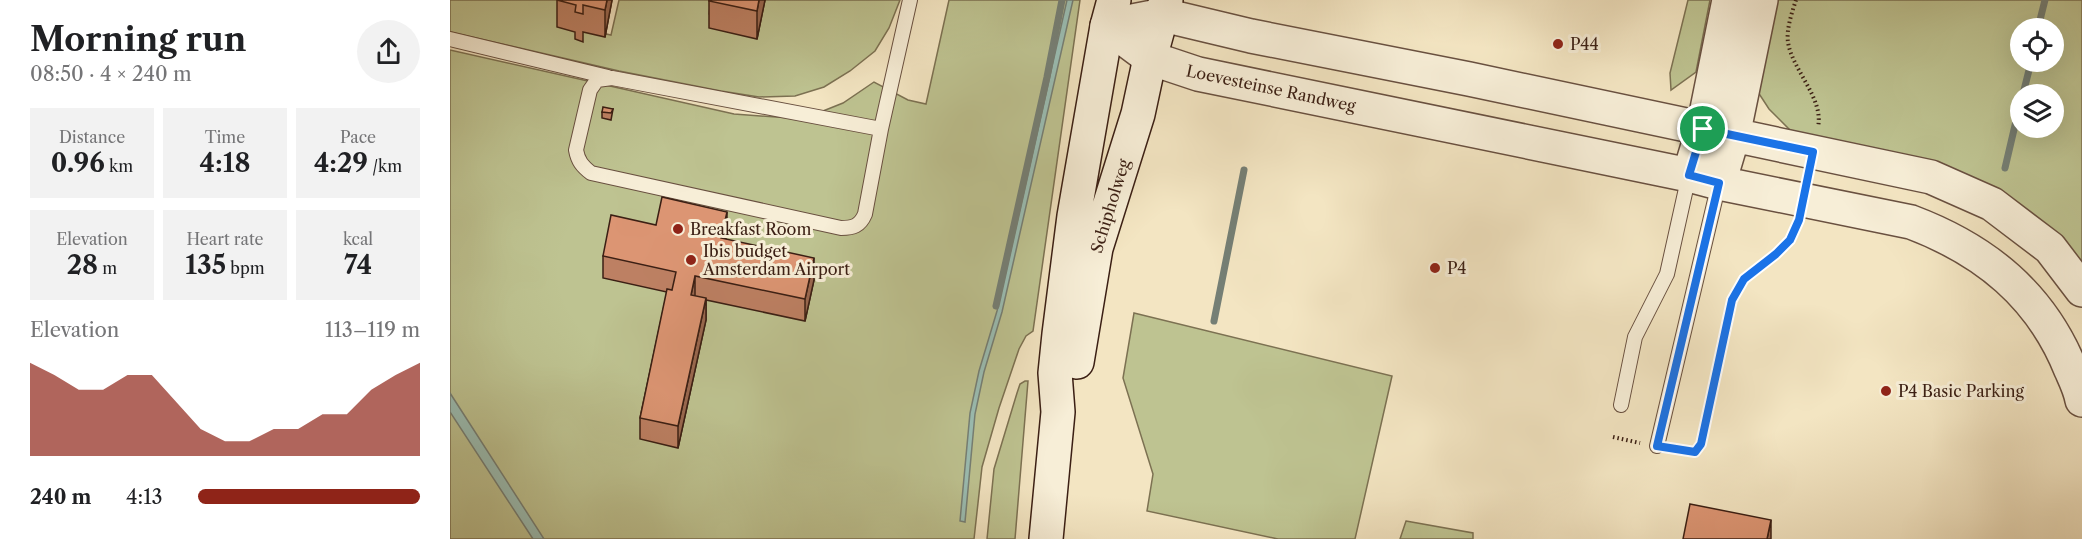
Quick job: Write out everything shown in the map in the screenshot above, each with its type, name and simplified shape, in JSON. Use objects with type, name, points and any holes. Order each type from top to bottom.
[{"type":"street","points":[[1718,132],[1729,0]]},
{"type":"street","points":[[1704,179],[1761,0]]},
{"type":"street","points":[[1110,13],[1165,8],[1251,36],[1469,79],[1931,177],[1992,204],[2050,248],[2082,290]]},
{"type":"street","name":"Schipholweg","points":[[1058,412],[1075,373],[1096,248],[1138,114],[1150,58],[1165,8]]},
{"type":"street","name":"Schipholweg","points":[[1046,539],[1058,412],[1055,373],[1074,216],[1110,13]]},
{"type":"street","name":"Loevesteinse Randweg","points":[[1110,13],[1150,58],[1198,74],[1911,222],[1950,238],[1999,268],[2037,308],[2062,348],[2082,400]]},
{"type":"lane","points":[[612,78],[597,80],[590,90],[576,150],[578,159],[591,173],[841,228],[858,226],[866,214],[881,129],[910,0]]},
{"type":"lane","points":[[450,39],[612,78],[881,129]]},
{"type":"lane","points":[[1621,405],[1635,338],[1667,274],[1704,179]]},
{"type":"lane","points":[[1657,446],[1704,179]]},
{"type":"path","points":[[1796,0],[1788,40],[1792,58],[1817,106],[1820,121],[1813,152]]},
{"type":"path","points":[[1613,437],[1695,452],[1701,444],[1732,300],[1744,279],[1790,240],[1799,220],[1803,200]]},
{"type":"green space","points":[[450,0],[574,0],[569,26],[611,35],[619,0],[711,0],[709,14],[754,25],[760,0],[900,0],[889,28],[875,51],[850,71],[824,87],[795,96],[759,97],[619,71],[450,32]]},
{"type":"green space","points":[[949,0],[1080,0],[1033,331],[1026,336],[1019,349],[982,467],[974,539],[450,539],[450,50],[734,114],[794,118],[818,113],[843,103],[874,82],[908,100],[926,104]]},
{"type":"green space","points":[[1688,0],[1710,0],[1696,72],[1671,90],[1670,73]]},
{"type":"green space","points":[[1770,0],[2082,0],[2082,276],[2067,256],[1790,130],[1769,109],[1756,89]]},
{"type":"green space","points":[[1134,313],[1392,376],[1355,539],[1278,539],[1147,511],[1153,474],[1123,378]]},
{"type":"green space","points":[[1028,381],[1015,539],[987,539],[994,469],[1020,384]]},
{"type":"green space","points":[[1406,521],[1473,533],[1473,539],[1400,539]]},
{"type":"water","points":[[1067,0],[1073,0],[1002,312],[984,372],[975,414],[965,522],[960,521],[970,413],[979,371],[997,311]]},
{"type":"water","points":[[450,393],[544,539],[533,539],[450,412]]},
{"type":"building","points":[[557,0],[607,0],[605,10],[583,5],[583,14],[575,12],[576,5]]},
{"type":"building","points":[[709,0],[759,0],[757,11]]},
{"type":"building","points":[[603,107],[613,109],[611,113],[602,112]]},
{"type":"building","points":[[662,197],[727,212],[721,238],[814,258],[805,299],[695,276],[691,295],[706,298],[678,426],[640,418],[667,289],[672,290],[676,272],[603,256],[611,215],[656,225]]},
{"type":"building","points":[[1690,504],[1771,520],[1767,539],[1683,539]]},
{"type":"waterway","points":[[996,306],[1062,0]]},
{"type":"waterway","points":[[2040,18],[2045,0]]},
{"type":"waterway","points":[[2026,84],[2028,72]]},
{"type":"waterway","points":[[2005,168],[2012,138]]},
{"type":"waterway","points":[[1214,321],[1244,170]]},
{"type":"place","name":"P44","points":[[1558,44]]},
{"type":"place","name":"Breakfast Room","points":[[678,229]]},
{"type":"place","name":"Ibis budget Amsterdam Airport","points":[[691,260]]},
{"type":"place","name":"P4","points":[[1435,268]]},
{"type":"place","name":"P4 Basic Parking","points":[[1886,391]]},
{"type":"route","points":[[1703,129],[1813,152],[1799,220],[1790,240],[1744,279],[1732,300],[1701,444],[1695,452],[1657,446],[1719,183],[1689,175],[1703,129]]}]
